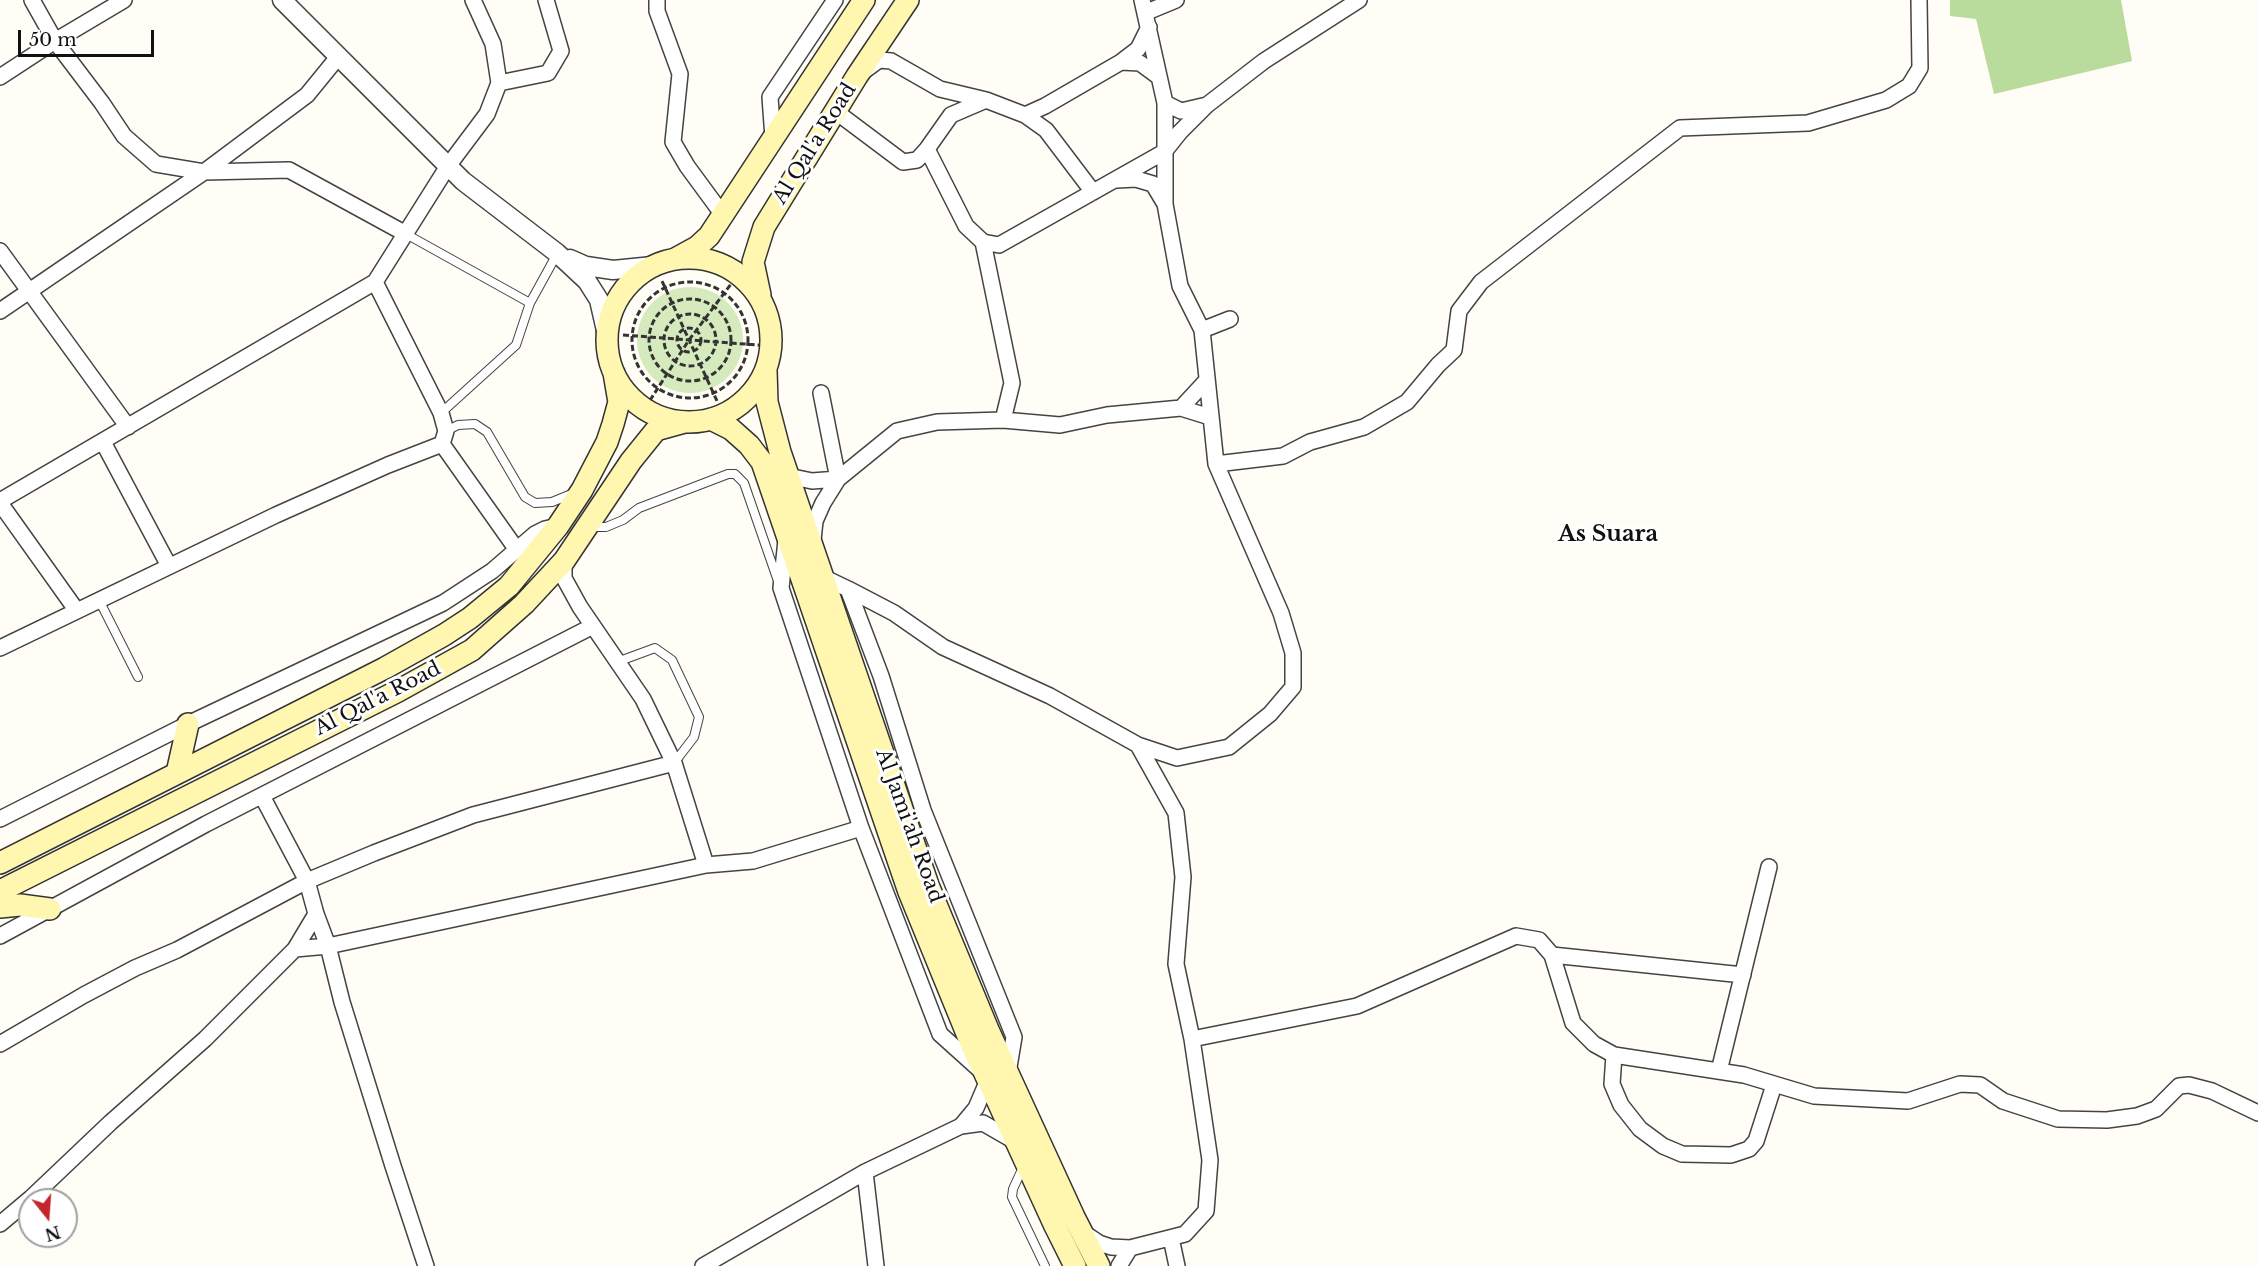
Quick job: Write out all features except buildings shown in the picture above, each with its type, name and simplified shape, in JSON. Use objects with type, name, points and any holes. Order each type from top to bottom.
[{"type":"main road","name":"Al Qal'a Road","points":[[675,259],[697,247],[710,236],[864,0]]},
{"type":"main road","name":"Al Qal'a Road","points":[[760,298],[753,262],[764,227],[857,76],[908,0]]},
{"type":"main road","points":[[607,334],[612,314],[621,294],[636,278],[654,266],[675,259],[700,259],[724,265],[745,279],[760,298],[770,321],[771,346],[766,370],[753,392],[734,408],[717,416],[685,422],[667,419],[645,408],[623,388],[614,373]]},
{"type":"main road","name":"Al Qal'a Road","points":[[0,863],[385,668],[470,618],[509,586],[558,526],[582,490],[614,424],[619,402],[608,354],[607,334]]},
{"type":"main road","name":"Al Jami'ah Road","points":[[766,370],[767,402],[788,476],[928,885],[1021,1152],[1075,1266]]},
{"type":"main road","name":"Al Jami'ah Road","points":[[717,416],[749,445],[762,462],[909,892],[994,1076],[1099,1266]]},
{"type":"main road","name":"Al Qal'a Road","points":[[0,891],[398,691],[472,650],[524,604],[564,561],[631,461],[656,430],[685,422]]},
{"type":"main road","points":[[177,773],[188,724]]},
{"type":"main road","points":[[0,907],[20,905],[50,909]]},
{"type":"street","points":[[32,0],[56,40],[124,136],[156,164],[204,172],[289,170],[406,234]]},
{"type":"street","points":[[0,77],[56,40],[124,0]]},
{"type":"street","points":[[282,0],[464,181],[557,253],[587,281],[599,300],[607,334]]},
{"type":"street","points":[[77,611],[0,502],[375,282],[448,166],[487,114],[499,83],[493,44],[473,0]]},
{"type":"street","points":[[499,83],[548,73],[561,51],[546,0]]},
{"type":"street","points":[[657,0],[657,11],[680,74],[673,142],[723,215]]},
{"type":"street","points":[[773,138],[770,98],[835,0]]},
{"type":"street","points":[[1146,13],[1176,0]]},
{"type":"street","points":[[982,242],[999,245],[1164,153],[1180,132],[1207,105],[1264,61],[1359,0]]},
{"type":"street","points":[[1216,464],[1283,456],[1310,442],[1364,427],[1407,402],[1438,365],[1454,350],[1459,311],[1481,282],[1680,128],[1808,123],[1886,99],[1910,86],[1920,68],[1919,0]]},
{"type":"street","points":[[1025,114],[1046,106],[1121,62],[1138,49],[1146,13]]},
{"type":"street","points":[[823,577],[894,613],[943,647],[1050,696],[1138,745],[1177,758],[1229,747],[1270,714],[1293,687],[1293,653],[1281,613],[1216,464],[1202,330],[1180,286],[1165,204],[1165,103],[1146,13]]},
{"type":"street","points":[[0,311],[204,172],[307,95],[338,57]]},
{"type":"street","points":[[857,76],[879,60],[891,60],[940,89],[986,100],[1025,114],[1046,130],[1093,192]]},
{"type":"street","points":[[1121,62],[1140,63],[1159,77]]},
{"type":"street","points":[[940,89],[951,115]]},
{"type":"street","points":[[835,111],[903,162],[917,160],[951,115],[986,100]]},
{"type":"street","points":[[1165,103],[1181,111],[1207,105]]},
{"type":"street","points":[[1046,106],[1046,130]]},
{"type":"street","points":[[927,149],[966,226],[982,242],[1012,383],[1003,420]]},
{"type":"street","points":[[1114,180],[1136,179],[1152,184],[1165,204]]},
{"type":"street","points":[[0,251],[128,426]]},
{"type":"street","points":[[557,253],[586,266],[613,270],[654,266]]},
{"type":"street","points":[[375,282],[441,412],[444,438],[517,550]]},
{"type":"street","points":[[1202,330],[1230,319]]},
{"type":"street","points":[[1181,408],[1206,381]]},
{"type":"street","points":[[821,393],[838,479]]},
{"type":"street","points":[[812,546],[815,521],[838,479],[897,431],[937,422],[1003,420],[1060,425],[1107,415],[1181,408],[1210,417]]},
{"type":"street","points":[[0,648],[296,506],[444,438]]},
{"type":"street","points":[[103,442],[169,567]]},
{"type":"street","points":[[788,476],[812,481],[838,479]]},
{"type":"street","points":[[0,819],[188,724],[443,603],[492,571],[535,534],[558,526]]},
{"type":"street","points":[[786,534],[781,588],[861,828],[940,1034],[994,1076]]},
{"type":"street","points":[[564,561],[564,578],[591,627],[643,699],[674,763],[706,865]]},
{"type":"street","points":[[848,589],[881,676],[923,810],[1014,1037],[976,1108],[961,1126]]},
{"type":"street","points":[[0,936],[262,796],[591,627]]},
{"type":"street","points":[[1081,1231],[1105,1245],[1130,1248],[1185,1234],[1206,1211],[1210,1160],[1192,1039],[1176,964],[1183,877],[1176,813],[1138,745]]},
{"type":"street","points":[[0,1044],[84,995],[135,968],[177,950],[306,881],[473,815],[674,763]]},
{"type":"street","points":[[262,796],[306,881],[426,1266]]},
{"type":"street","points":[[295,949],[328,946],[706,865],[753,861],[861,828]]},
{"type":"street","points":[[1719,1071],[1769,867]]},
{"type":"street","points":[[0,1224],[205,1039],[295,949],[315,914]]},
{"type":"street","points":[[1192,1039],[1357,1006],[1516,936],[1539,940],[1552,955],[1573,1023],[1594,1044],[1614,1055],[1744,1075],[1814,1096],[1908,1101],[1960,1084],[1980,1085],[2002,1101],[2058,1119],[2107,1120],[2138,1116],[2156,1109],[2179,1086],[2189,1085],[2212,1090],[2258,1113]]},
{"type":"street","points":[[1552,955],[1743,975]]},
{"type":"street","points":[[1614,1055],[1612,1084],[1621,1105],[1640,1129],[1662,1146],[1682,1154],[1731,1155],[1749,1149],[1756,1141],[1774,1085]]},
{"type":"street","points":[[703,1266],[865,1173],[961,1126],[983,1123],[1021,1152]]},
{"type":"street","points":[[865,1173],[876,1266]]},
{"type":"street","points":[[1171,1238],[1177,1266]]},
{"type":"street","points":[[1119,1266],[1130,1248]]},
{"type":"lane","points":[[406,234],[530,303]]},
{"type":"lane","points":[[441,412],[516,345],[530,303],[557,253]]},
{"type":"lane","points":[[444,438],[458,425],[475,424],[487,432],[525,497],[535,503],[552,502],[582,490]]},
{"type":"lane","points":[[587,527],[606,527],[623,520],[639,508],[728,474],[735,474],[744,483],[781,588]]},
{"type":"lane","points":[[99,600],[138,677]]},
{"type":"lane","points":[[616,663],[655,648],[672,660],[699,717],[694,737],[674,763]]},
{"type":"lane","points":[[1021,1152],[1012,1197],[1045,1266]]},
{"type":"path","points":[[654,266],[713,393],[717,416]]},
{"type":"path","points":[[645,408],[723,291],[738,275]]},
{"type":"path","points":[[680,282],[710,285],[723,291],[735,302],[748,328],[749,344],[743,364],[731,382],[713,393],[694,398],[675,396],[658,388],[646,378],[633,351],[632,336],[635,321],[642,307],[665,287],[680,282]]},
{"type":"path","points":[[693,298],[714,306],[728,322],[732,343],[728,357],[719,370],[706,378],[693,381],[679,380],[667,374],[653,358],[648,337],[656,316],[672,302],[693,298]]},
{"type":"path","points":[[692,314],[705,318],[713,329],[716,342],[708,359],[699,364],[683,365],[675,361],[666,352],[664,338],[668,325],[679,316],[692,314]]},
{"type":"path","points":[[694,351],[683,350],[679,345],[679,333],[690,328],[697,330],[702,341]]},
{"type":"path","points":[[607,334],[771,346]]},
{"type":"path","points":[[694,351],[702,341]]},
{"type":"green space","points":[[1950,0],[2121,0],[2132,61],[1994,94],[1976,19],[1950,16]]},
{"type":"green space","points":[[690,287],[710,291],[728,302],[739,320],[743,340],[739,360],[728,378],[710,389],[690,393],[670,389],[652,378],[641,360],[637,340],[641,320],[652,302],[670,291]]},
{"type":"district","name":"As Suara","points":[[1608,535]]}]
